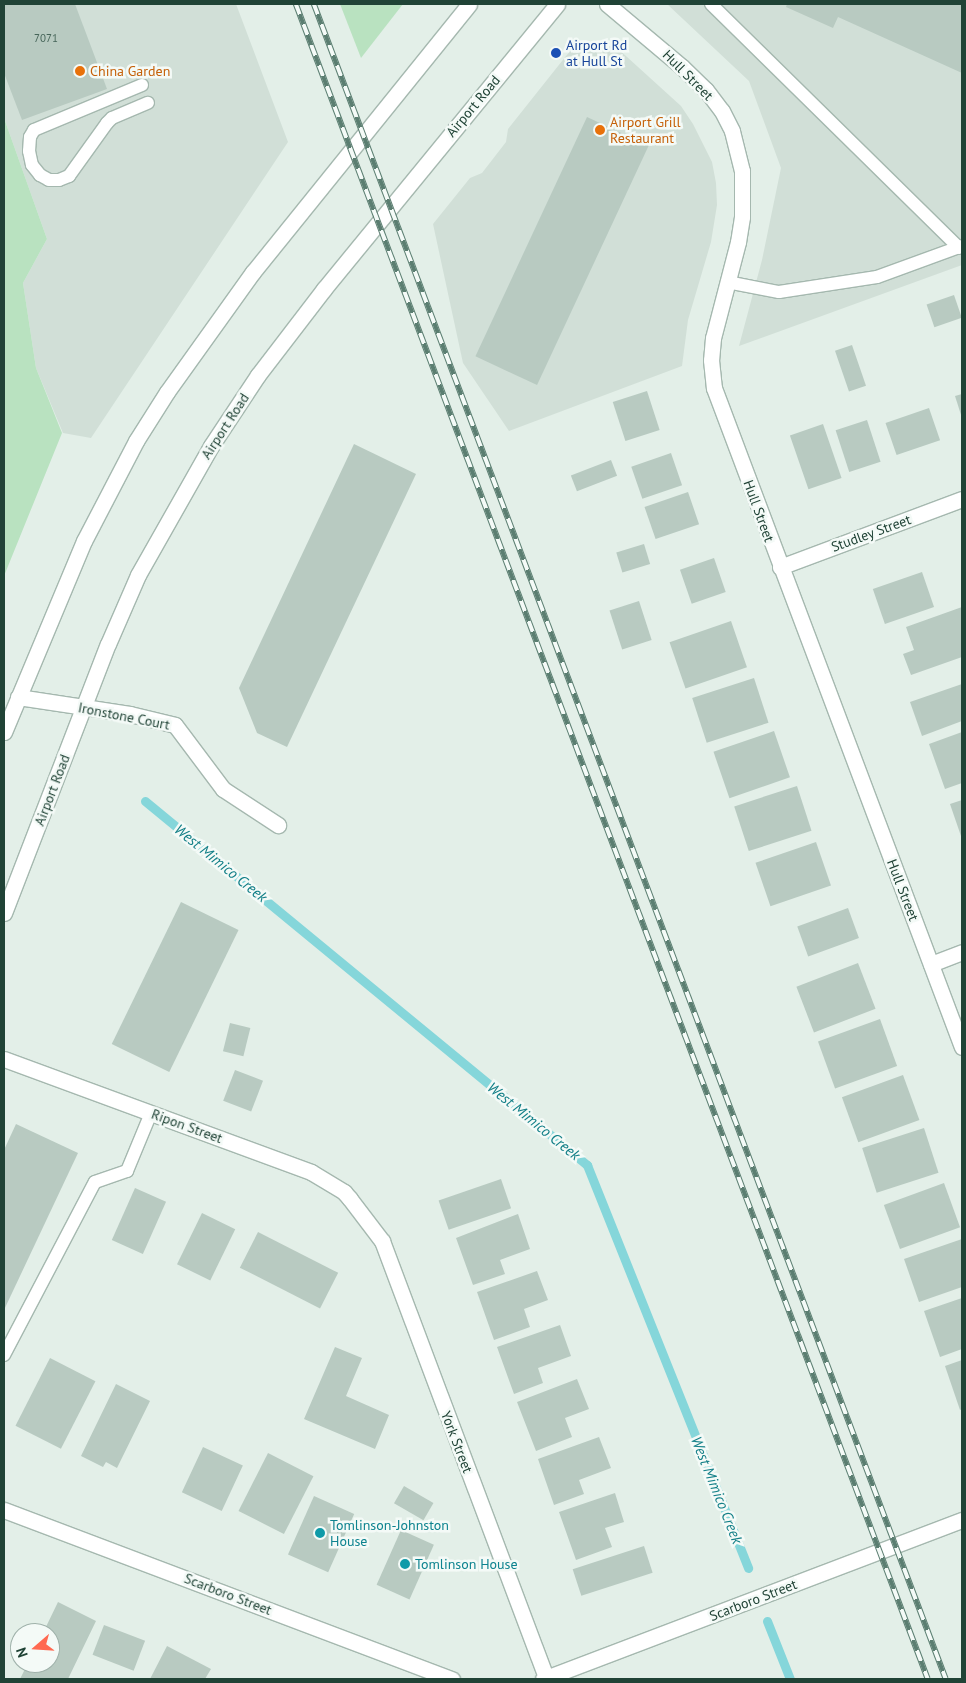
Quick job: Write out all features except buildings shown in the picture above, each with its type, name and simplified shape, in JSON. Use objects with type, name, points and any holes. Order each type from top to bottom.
[{"type":"street","points":[[4,732],[84,540],[136,441],[167,392],[253,272],[469,4]]},
{"type":"street","name":"Airport Road","points":[[4,913],[84,707],[138,575],[211,446],[258,375],[324,289],[557,4]]},
{"type":"street","name":"Hull Street","points":[[607,4],[682,67],[706,90],[722,111],[732,131],[742,171],[744,194],[738,242],[713,338],[712,377],[780,567],[962,1047]]},
{"type":"street","name":"Studley Street","points":[[780,567],[962,498]]},
{"type":"street","name":"Ironstone Court","points":[[18,697],[84,707],[175,725],[222,790],[278,825]]},
{"type":"street","points":[[931,964],[962,952]]},
{"type":"street","name":"Ripon Street","points":[[4,1059],[311,1172],[344,1192],[360,1210]]},
{"type":"street","name":"York Street","points":[[360,1210],[382,1241],[545,1679]]},
{"type":"street","name":"Scarboro Street","points":[[4,1510],[452,1679]]},
{"type":"street","name":"Scarboro Street","points":[[545,1679],[962,1520]]},
{"type":"lane","points":[[711,4],[960,247],[877,277],[780,292],[727,282]]},
{"type":"lane","points":[[142,86],[34,130],[30,136],[29,151],[32,165],[40,175],[49,180],[59,180],[70,176],[106,123],[112,118],[148,103]]},
{"type":"lane","points":[[4,1354],[95,1182],[127,1171],[152,1113]]},
{"type":"shaded area","points":[[4,4],[236,4],[288,142],[91,438],[63,433],[36,368],[23,283],[47,239],[4,118]]},
{"type":"shaded area","points":[[667,4],[962,4],[962,265],[739,346],[762,260],[781,168],[749,81]]},
{"type":"shaded area","points":[[593,43],[616,47],[681,106],[693,124],[712,162],[716,183],[717,205],[711,242],[688,320],[682,366],[509,431],[463,363],[433,224],[470,178],[482,173],[506,142],[508,129],[573,48]]},
{"type":"green space","points":[[340,4],[403,4],[361,58]]},
{"type":"green space","points":[[4,118],[47,239],[23,283],[36,368],[62,433],[4,576]]},
{"type":"waterway","name":"West Mimico Creek","points":[[145,801],[587,1165],[748,1568]]},
{"type":"waterway","name":"West Mimico Creek","points":[[767,1621],[790,1679]]},
{"type":"railway","points":[[296,4],[928,1679]]},
{"type":"railway","points":[[314,4],[946,1679]]},
{"type":"place","name":"Airport Rd at Hull St","points":[[556,53]]},
{"type":"place","name":"China Garden","points":[[80,71]]},
{"type":"place","name":"Airport Grill Restaurant","points":[[600,130]]},
{"type":"place","name":"Tomlinson-Johnston House","points":[[320,1533]]},
{"type":"place","name":"Tomlinson House","points":[[405,1564]]}]
